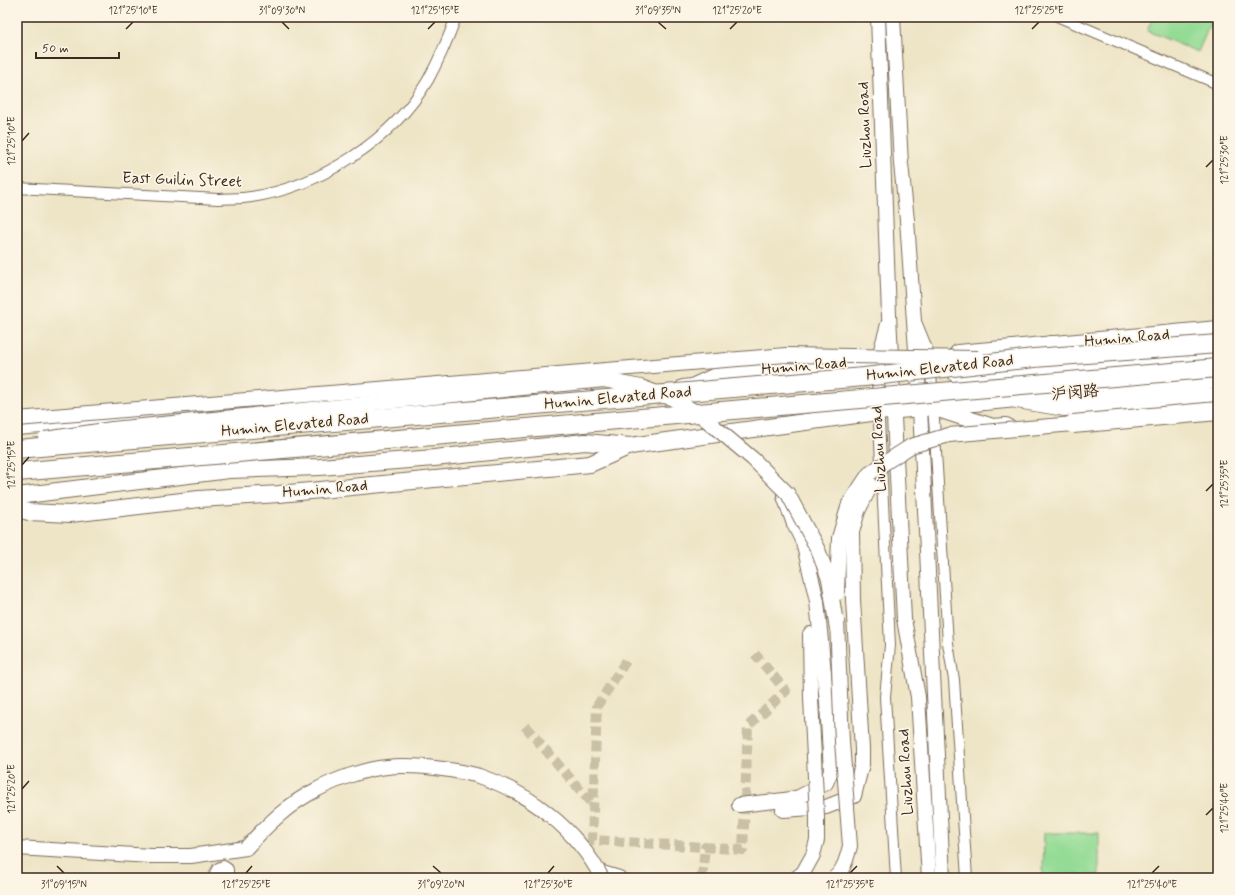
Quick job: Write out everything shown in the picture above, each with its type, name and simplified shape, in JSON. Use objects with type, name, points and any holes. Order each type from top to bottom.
[{"type":"highway","points":[[1050,345],[1114,348],[1218,337]]},
{"type":"highway","name":"Humin Elevated Road","points":[[17,449],[864,377],[1034,358],[1218,344]]},
{"type":"highway","points":[[1055,367],[1114,348]]},
{"type":"highway","name":"Humin Elevated Road","points":[[17,472],[1218,368]]},
{"type":"highway","points":[[1017,399],[1064,407],[1218,397]]},
{"type":"highway","points":[[1074,424],[1218,411]]},
{"type":"main road","name":"Liuzhou Road","points":[[878,17],[889,315],[884,360],[886,411],[904,619],[918,697],[929,878]]},
{"type":"main road","name":"Liuzhou Road","points":[[893,17],[901,164],[914,314],[923,356],[943,878]]},
{"type":"main road","name":"Humin Road","points":[[17,442],[584,394],[692,387],[720,374],[1218,330]]},
{"type":"main road","points":[[692,387],[885,381],[1218,353]]},
{"type":"main road","points":[[17,419],[786,355],[1034,358]]},
{"type":"main road","points":[[17,442],[112,429],[604,380],[641,387],[672,398],[698,413],[752,459],[788,494],[818,550],[829,579],[837,629]]},
{"type":"main road","name":"沪闵路","points":[[926,408],[1218,380]]},
{"type":"main road","name":"Humin Road","points":[[17,427],[513,386],[584,394]]},
{"type":"main road","name":"Humin Road","points":[[17,496],[229,470],[320,467],[434,458],[585,442],[630,446],[886,411],[926,408],[993,427],[1218,411]]},
{"type":"main road","points":[[834,878],[837,876],[846,860],[850,846],[842,742],[837,629],[839,538],[849,504],[869,474],[911,446],[949,435],[1074,424]]},
{"type":"main road","name":"Humin Road","points":[[17,509],[29,512],[70,514],[199,499],[279,494],[590,464],[630,446]]},
{"type":"main road","points":[[783,810],[826,807],[840,802],[854,796],[860,778],[862,756],[853,600],[852,532],[858,511],[866,492],[886,462]]},
{"type":"main road","points":[[739,805],[799,797],[826,783],[831,770],[827,703],[817,601],[803,542],[794,524],[781,488]]},
{"type":"main road","points":[[796,878],[802,873],[813,855],[817,840],[810,634]]},
{"type":"main road","points":[[17,848],[151,856],[191,856],[246,848],[266,826],[288,807],[317,789],[347,777],[386,767],[413,766],[447,769],[479,776],[502,785],[524,797],[545,811],[563,827],[581,847],[600,875],[618,878]]},
{"type":"main road","points":[[215,878],[219,870],[223,868],[226,870],[226,878]]},
{"type":"street","name":"East Guilin Street","points":[[17,188],[218,199],[251,197],[289,188],[322,175],[353,157],[382,134],[404,112],[427,82],[445,47],[456,17]]},
{"type":"street","points":[[1059,17],[1218,84]]},
{"type":"street","points":[[926,408],[948,643],[954,680],[967,878]]},
{"type":"street","points":[[886,411],[890,645],[885,697],[896,878]]},
{"type":"green space","points":[[1153,17],[1213,17],[1198,52],[1147,31]]},
{"type":"green space","points":[[1044,833],[1099,833],[1099,875],[1043,875]]},
{"type":"tunnel","points":[[702,878],[705,847],[743,850],[748,726],[786,691],[755,654]]},
{"type":"tunnel","points":[[626,661],[597,706],[592,840],[705,847]]},
{"type":"tunnel","points":[[525,726],[593,805]]}]
